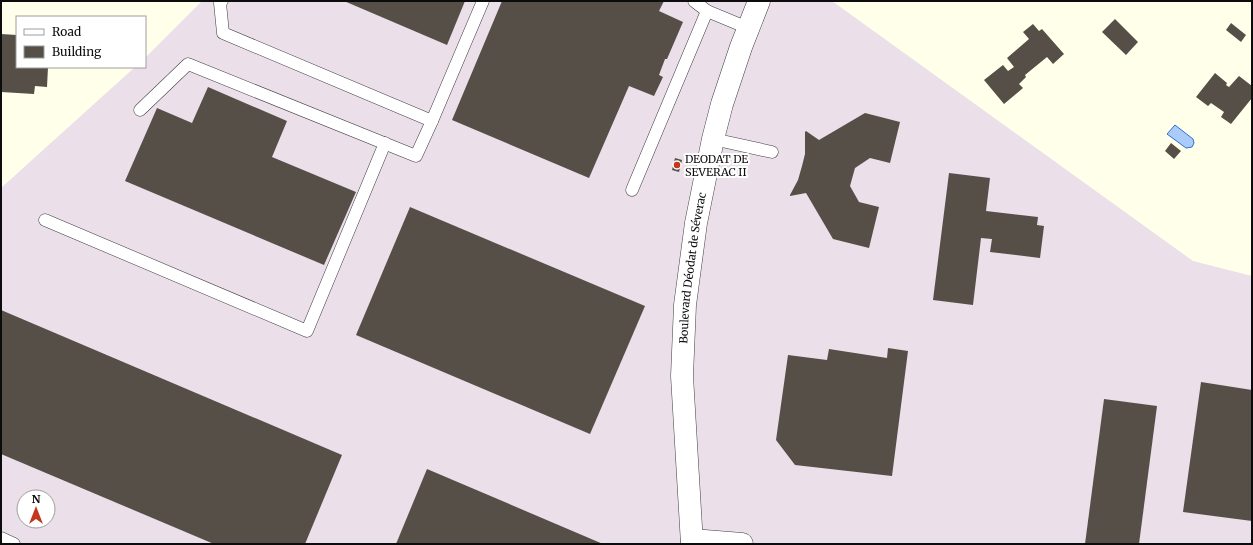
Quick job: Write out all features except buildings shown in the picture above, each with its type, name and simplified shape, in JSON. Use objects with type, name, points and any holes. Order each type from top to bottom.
[{"type":"street","name":"Boulevard Déodat de Séverac","points":[[692,542],[682,376],[685,305],[696,222],[713,139],[722,104],[740,47],[759,1]]},
{"type":"street","points":[[692,542],[742,544]]},
{"type":"lane","points":[[222,1],[220,3],[223,34],[432,121]]},
{"type":"lane","points":[[140,110],[188,64],[416,156],[483,1]]},
{"type":"lane","points":[[694,1],[707,11],[748,28]]},
{"type":"lane","points":[[632,190],[707,11]]},
{"type":"lane","points":[[713,139],[772,152]]},
{"type":"lane","points":[[45,220],[307,331],[385,143]]},
{"type":"lane","points":[[1,538],[14,544]]},
{"type":"shaded area","points":[[202,1],[832,1],[1193,261],[1252,276],[1252,544],[1,544],[1,188],[134,68],[146,68],[146,57]]},
{"type":"water","points":[[1175,125],[1193,139],[1194,143],[1192,147],[1186,148],[1167,134]]},
{"type":"place","name":"DEODAT DE SEVERAC II","points":[[677,165]]}]
